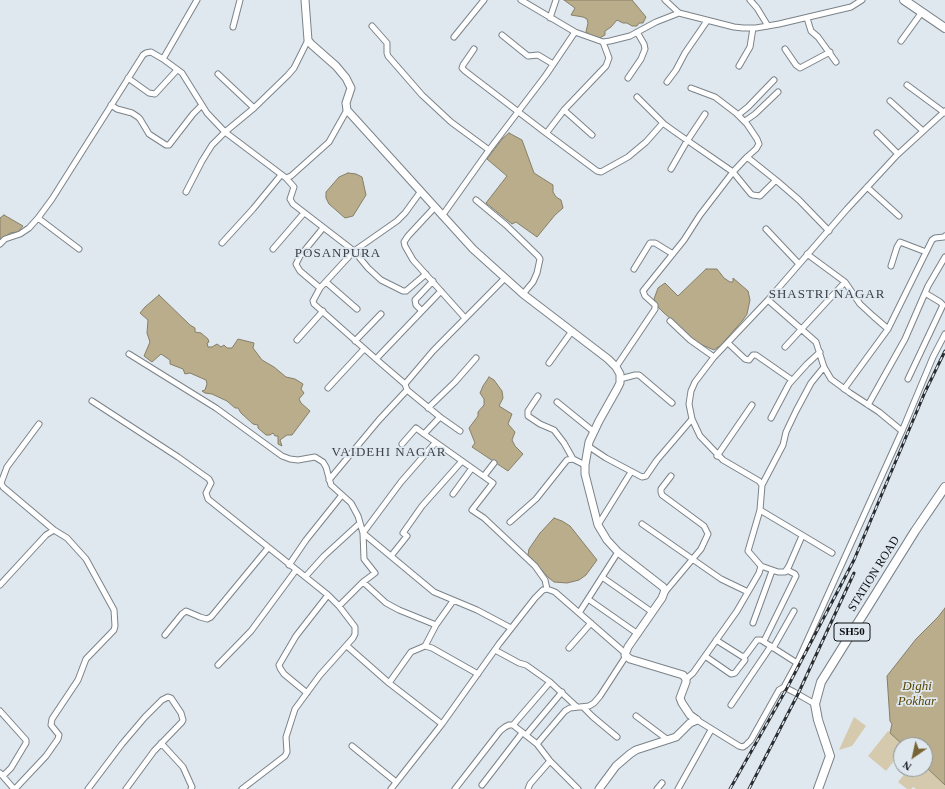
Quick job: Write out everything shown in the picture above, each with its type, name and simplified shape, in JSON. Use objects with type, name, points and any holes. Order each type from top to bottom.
[{"type":"main road","points":[[305,0],[308,40],[336,66],[346,78],[351,88],[346,103],[347,110],[473,249],[523,294],[608,359],[616,367],[620,374],[617,389],[588,446],[585,465],[587,482],[598,525],[607,540],[618,552],[664,587],[665,592],[625,655],[630,659],[680,673],[686,679],[680,698],[693,721],[676,737],[636,750],[630,754],[619,763],[599,789]]},
{"type":"main road","points":[[904,0],[945,28]]},
{"type":"main road","name":"STATION ROAD","points":[[818,789],[830,756],[818,720],[815,704],[821,682],[915,531],[945,487]]},
{"type":"street","points":[[163,59],[197,0]]},
{"type":"street","points":[[233,27],[240,0]]},
{"type":"street","points":[[454,36],[484,0]]},
{"type":"street","points":[[522,0],[574,32],[603,42],[630,36],[656,22],[679,13]]},
{"type":"street","points":[[550,18],[556,0]]},
{"type":"street","points":[[665,0],[679,13],[734,27],[752,28],[807,18],[851,7],[862,0]]},
{"type":"street","points":[[750,0],[757,8],[768,26]]},
{"type":"street","points":[[900,41],[922,12]]},
{"type":"street","points":[[807,18],[811,30],[818,36],[836,62]]},
{"type":"street","points":[[667,82],[707,21]]},
{"type":"street","points":[[372,26],[387,42],[386,54],[422,95],[451,122],[489,150]]},
{"type":"street","points":[[739,66],[750,47],[752,28]]},
{"type":"street","points":[[442,216],[553,64],[574,32]]},
{"type":"street","points":[[628,78],[641,59],[645,49],[644,44],[637,32]]},
{"type":"street","points":[[502,35],[528,56],[538,55],[553,64]]},
{"type":"street","points":[[186,192],[212,145],[254,108],[294,68],[308,40]]},
{"type":"street","points":[[546,133],[564,110],[608,61],[609,58],[603,42]]},
{"type":"street","points":[[785,49],[796,65],[800,68],[830,52]]},
{"type":"street","points":[[474,50],[463,65],[462,68],[465,71],[597,171],[601,172],[628,157],[646,142],[662,124],[664,124]]},
{"type":"street","points":[[0,244],[5,239],[20,234],[29,228],[38,218],[52,199],[143,55],[151,52],[178,70],[188,81],[207,113],[225,132],[284,176],[294,187],[290,199],[291,202],[354,251],[377,277],[401,291],[406,291],[426,274]]},
{"type":"street","points":[[128,78],[149,93],[155,94],[178,70]]},
{"type":"street","points":[[218,74],[254,108]]},
{"type":"street","points":[[738,114],[748,107],[774,80]]},
{"type":"street","points":[[762,486],[759,481],[717,456],[700,436],[692,419],[689,404],[691,391],[695,382],[714,358],[768,300],[867,187],[898,154],[945,112],[907,84]]},
{"type":"street","points":[[616,367],[656,309],[655,305],[645,296],[643,291],[684,240],[700,215],[733,172],[756,149],[759,142],[738,114],[715,97],[691,88]]},
{"type":"street","points":[[745,122],[778,92]]},
{"type":"street","points":[[637,97],[664,124],[733,172],[751,194],[760,196],[774,182],[777,182]]},
{"type":"street","points":[[890,101],[924,131]]},
{"type":"street","points":[[111,105],[117,109],[132,113],[138,117],[149,134],[166,145],[169,145],[193,114],[202,105]]},
{"type":"street","points":[[222,243],[284,176],[291,176],[329,142],[347,110]]},
{"type":"street","points":[[564,110],[592,135]]},
{"type":"street","points":[[671,169],[687,140],[706,114]]},
{"type":"street","points":[[877,133],[898,154]]},
{"type":"street","points":[[747,157],[799,200],[829,231]]},
{"type":"street","points":[[867,187],[899,216]]},
{"type":"street","points":[[421,191],[405,213],[397,221],[354,251],[320,288],[313,301],[355,341],[405,384],[407,390],[428,408],[460,431]]},
{"type":"street","points":[[476,200],[506,225],[540,259],[540,267],[533,282],[523,294]]},
{"type":"street","points":[[435,207],[404,242],[407,251],[465,318]]},
{"type":"street","points":[[273,249],[304,213]]},
{"type":"street","points":[[38,218],[79,249]]},
{"type":"street","points":[[320,288],[300,271],[296,264],[300,256],[323,228]]},
{"type":"street","points":[[766,229],[799,264]]},
{"type":"street","points":[[844,389],[888,329],[926,252],[935,238],[945,237]]},
{"type":"street","points":[[634,269],[650,242],[659,245],[673,254]]},
{"type":"street","points":[[891,266],[900,242],[926,252]]},
{"type":"street","points":[[807,254],[845,282],[860,304],[888,329]]},
{"type":"street","points":[[868,405],[905,339],[925,293],[945,257]]},
{"type":"street","points":[[405,384],[433,351],[504,278]]},
{"type":"street","points":[[422,311],[416,305],[415,300],[433,281]]},
{"type":"street","points":[[326,282],[357,309]]},
{"type":"street","points":[[785,347],[845,282]]},
{"type":"street","points":[[376,359],[441,291]]},
{"type":"street","points":[[908,379],[943,305],[925,293]]},
{"type":"street","points":[[768,300],[816,342],[824,367],[831,379],[879,412],[902,431]]},
{"type":"street","points":[[297,340],[323,311]]},
{"type":"street","points":[[355,341],[381,314]]},
{"type":"street","points":[[670,321],[690,340],[714,358]]},
{"type":"street","points":[[549,363],[572,331]]},
{"type":"street","points":[[693,721],[739,746],[746,745],[751,740],[779,690],[784,687],[797,663],[902,431],[933,357],[945,334]]},
{"type":"street","points":[[728,343],[747,360],[753,355],[756,355],[792,380]]},
{"type":"street","points":[[328,388],[364,349]]},
{"type":"street","points":[[771,418],[792,380],[820,352]]},
{"type":"street","points":[[129,354],[216,408],[282,456],[298,460],[315,457],[319,458],[326,467],[331,485],[355,510],[363,533],[364,559],[375,573],[362,582],[339,606]]},
{"type":"street","points":[[428,408],[455,382],[476,358]]},
{"type":"street","points":[[802,536],[787,570],[783,573],[772,571],[761,566],[748,552],[760,510],[762,486],[783,445],[786,432],[796,411],[811,383],[824,367]]},
{"type":"street","points":[[620,378],[639,375],[672,403]]},
{"type":"street","points":[[329,480],[379,420],[407,390]]},
{"type":"street","points":[[538,396],[528,411],[528,416],[540,424],[554,430],[573,458],[585,465]]},
{"type":"street","points":[[92,401],[209,479],[211,484],[206,493],[208,499],[328,595],[339,606],[355,627],[355,634],[347,646],[320,675],[295,709],[286,737],[287,752],[242,789]]},
{"type":"street","points":[[557,402],[594,432]]},
{"type":"street","points":[[717,456],[752,405]]},
{"type":"street","points":[[424,434],[440,417]]},
{"type":"street","points":[[588,446],[632,472],[642,477],[646,476],[657,460],[692,419]]},
{"type":"street","points":[[0,711],[26,740],[26,743],[11,768],[1,775],[15,789],[46,756],[58,739],[59,735],[51,725],[52,719],[78,680],[86,659],[114,630],[115,626],[114,610],[86,559],[67,538],[54,530],[3,487],[1,482],[7,467],[39,424]]},
{"type":"street","points":[[402,444],[416,428],[493,483],[472,510],[484,518],[535,566],[545,580],[546,589]]},
{"type":"street","points":[[363,533],[401,482],[435,443]]},
{"type":"street","points":[[510,522],[542,493],[567,460],[573,458]]},
{"type":"street","points":[[391,556],[407,536],[403,533],[422,506],[462,461]]},
{"type":"street","points":[[484,476],[494,463]]},
{"type":"street","points":[[453,494],[472,468]]},
{"type":"street","points":[[598,525],[632,472]]},
{"type":"street","points":[[665,592],[692,559],[708,534],[704,526],[660,492],[671,476]]},
{"type":"street","points":[[289,565],[306,540],[342,495]]},
{"type":"street","points":[[760,510],[832,553]]},
{"type":"street","points":[[306,576],[324,556],[360,523]]},
{"type":"street","points":[[642,524],[721,579],[748,592]]},
{"type":"street","points":[[0,585],[46,535],[54,530]]},
{"type":"street","points":[[363,533],[434,592],[477,610],[511,628]]},
{"type":"street","points":[[165,635],[186,611],[207,619],[211,617],[268,548]]},
{"type":"street","points":[[579,613],[618,552]]},
{"type":"street","points":[[686,679],[693,674],[748,592],[760,573],[761,566]]},
{"type":"street","points":[[218,665],[252,631],[296,570]]},
{"type":"street","points":[[764,641],[796,576],[787,570]]},
{"type":"street","points":[[754,623],[772,571]]},
{"type":"street","points":[[602,577],[652,612]]},
{"type":"street","points":[[362,582],[386,603],[436,626]]},
{"type":"street","points":[[391,789],[442,724],[511,628],[540,592],[546,589],[555,592],[625,655],[600,696],[589,706],[584,708],[570,708],[566,711],[537,744]]},
{"type":"street","points":[[307,693],[284,674],[279,665],[296,636],[328,595]]},
{"type":"street","points":[[588,599],[638,634]]},
{"type":"street","points":[[426,646],[436,626],[453,601]]},
{"type":"street","points":[[731,704],[772,647],[794,611]]},
{"type":"street","points":[[569,648],[591,623]]},
{"type":"street","points":[[716,640],[741,656],[744,656]]},
{"type":"street","points":[[705,656],[732,674],[738,669],[744,660],[744,656],[757,640],[764,641],[797,663]]},
{"type":"street","points":[[347,646],[389,683],[442,724]]},
{"type":"street","points":[[389,683],[411,652],[426,646],[478,674]]},
{"type":"street","points":[[495,650],[519,663],[526,665],[550,682],[577,707]]},
{"type":"street","points":[[455,789],[500,732],[505,727],[513,725],[550,682]]},
{"type":"street","points":[[784,687],[815,704]]},
{"type":"street","points":[[482,785],[524,734],[562,692]]},
{"type":"street","points":[[88,789],[122,744],[145,717],[162,700],[168,697],[171,698],[181,713],[183,720],[161,743],[126,789]]},
{"type":"street","points":[[584,708],[617,738]]},
{"type":"street","points":[[636,716],[668,740]]},
{"type":"street","points":[[513,725],[537,744],[578,789]]},
{"type":"street","points":[[678,789],[711,730]]},
{"type":"street","points":[[161,743],[184,767],[192,787],[191,789]]},
{"type":"street","points":[[352,746],[396,782]]},
{"type":"street","points":[[528,789],[530,784],[550,760]]},
{"type":"street","points":[[657,789],[662,784]]},
{"type":"shaded area","points":[[854,717],[866,726],[852,746],[839,750]]},
{"type":"shaded area","points":[[888,731],[894,737],[893,737],[893,762],[886,771],[868,756]]},
{"type":"shaded area","points":[[933,774],[945,785],[945,789],[916,789],[913,787],[911,789],[907,789],[898,782],[902,777],[933,777]]},
{"type":"water","points":[[564,0],[632,0],[646,17],[643,23],[639,23],[637,26],[632,26],[617,20],[605,31],[605,35],[598,39],[586,32],[588,23],[587,19],[571,15],[575,8]]},
{"type":"water","points":[[509,133],[522,140],[534,173],[553,185],[553,192],[556,197],[561,200],[563,208],[555,215],[537,237],[516,222],[512,224],[486,203],[507,176],[487,159],[502,139]]},
{"type":"water","points":[[348,173],[356,174],[362,177],[366,195],[353,216],[345,218],[329,204],[326,198],[326,192],[339,177]]},
{"type":"water","points":[[4,215],[23,226],[18,232],[10,233],[0,241],[0,218]]},
{"type":"water","points":[[706,269],[717,269],[724,278],[730,282],[733,282],[733,278],[748,291],[750,300],[747,314],[743,320],[721,345],[714,350],[693,339],[658,307],[654,299],[658,288],[665,283],[678,296]]},
{"type":"water","points":[[159,295],[195,328],[195,332],[201,333],[208,339],[208,347],[212,347],[217,344],[221,347],[224,345],[227,348],[232,348],[238,339],[254,343],[253,348],[262,360],[274,367],[286,377],[295,379],[303,384],[301,389],[304,393],[299,399],[301,403],[310,411],[292,435],[287,435],[280,440],[282,446],[278,444],[278,436],[275,436],[273,433],[266,435],[258,428],[258,425],[253,424],[241,413],[238,408],[235,408],[227,401],[202,391],[205,390],[207,384],[206,380],[190,373],[185,374],[183,369],[170,364],[170,360],[161,354],[152,362],[144,356],[150,342],[147,333],[148,320],[140,313]]},
{"type":"water","points":[[489,377],[494,380],[502,391],[503,398],[499,406],[512,414],[508,424],[515,432],[512,440],[515,446],[523,454],[508,471],[472,447],[475,443],[469,428],[478,416],[478,412],[484,405],[484,399],[480,393]]},
{"type":"water","points":[[554,518],[570,526],[597,560],[586,575],[579,580],[567,583],[554,582],[528,555],[529,549],[540,533]]},
{"type":"water","name":"Dighi Pokhar","points":[[945,608],[945,785],[933,774],[933,737],[894,737],[890,733],[892,724],[890,721],[887,676],[916,639]]},
{"type":"railway","points":[[730,789],[787,688],[854,560],[925,392],[945,351]]},
{"type":"railway","points":[[749,789],[798,694],[854,573]]},
{"type":"district","name":"POSANPURA","points":[[338,254]]},
{"type":"district","name":"SHASTRI NAGAR","points":[[827,295]]},
{"type":"district","name":"VAIDEHI NAGAR","points":[[389,453]]}]
